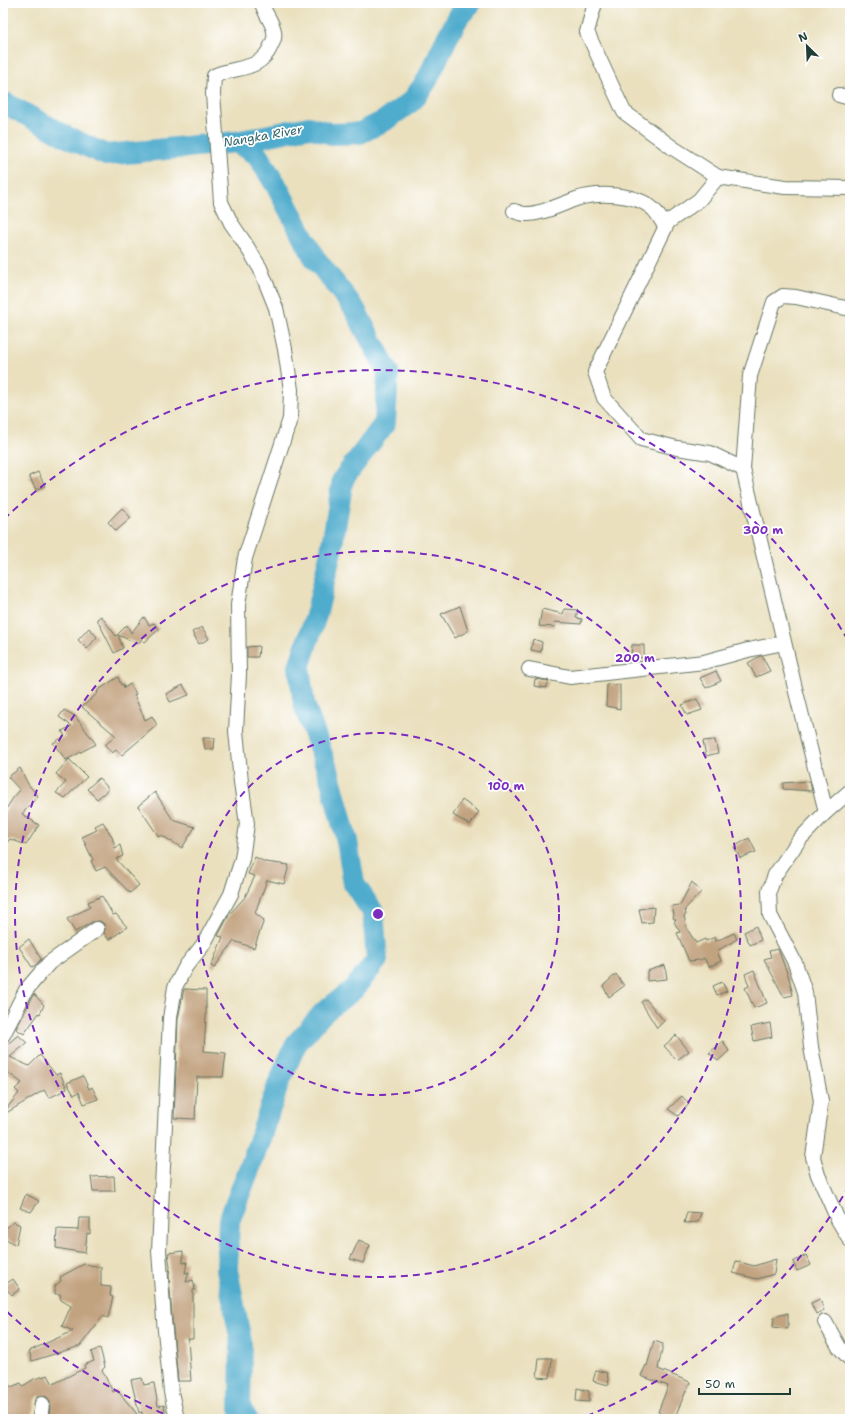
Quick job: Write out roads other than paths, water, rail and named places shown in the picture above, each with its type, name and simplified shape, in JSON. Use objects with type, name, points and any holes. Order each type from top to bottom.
[{"type":"street","points":[[176,1419],[171,1385],[159,1251],[170,1018],[175,987],[186,966],[203,945],[231,894],[242,859],[247,824],[236,731],[239,674],[238,604],[245,558],[290,419],[291,390],[285,349],[276,308],[260,268],[230,223],[221,202],[213,94],[214,76],[253,66],[266,55],[270,48],[275,36],[274,28],[263,9],[262,3]]},
{"type":"street","points":[[595,3],[587,32],[624,112],[673,148],[718,177],[785,187],[850,188]]},
{"type":"street","points":[[718,177],[699,200],[668,222],[595,372],[604,398],[641,440],[676,448],[710,453],[743,469]]},
{"type":"street","points":[[514,211],[526,214],[549,210],[577,198],[592,195],[614,195],[639,200],[653,209],[666,226]]},
{"type":"street","points":[[826,812],[743,469],[750,376],[774,302],[783,296],[796,297],[850,309]]},
{"type":"street","points":[[529,669],[570,677],[704,662],[748,650],[784,643]]},
{"type":"street","points":[[850,791],[826,812],[799,840],[775,875],[769,891],[770,915],[795,963],[804,992],[811,1047],[821,1101],[813,1157],[818,1175],[838,1220],[850,1240]]},
{"type":"street","points":[[5,1027],[26,990],[49,962],[97,929]]},
{"type":"street","points":[[825,1322],[839,1347],[850,1359]]},
{"type":"street","points":[[40,1419],[42,1404]]},
{"type":"waterway","name":"Nangka River","points":[[3,102],[67,137],[106,155],[236,142],[309,127],[332,134],[360,133],[384,121],[412,101],[426,82],[459,16],[471,3]]},
{"type":"waterway","points":[[236,142],[257,155],[276,185],[314,257],[354,308],[388,372],[385,423],[343,479],[331,551],[317,612],[299,667],[304,704],[329,774],[347,841],[354,884],[373,912],[377,960],[354,989],[324,1012],[296,1044],[279,1082],[253,1159],[229,1221],[227,1269],[241,1342],[240,1408],[247,1419]]}]
